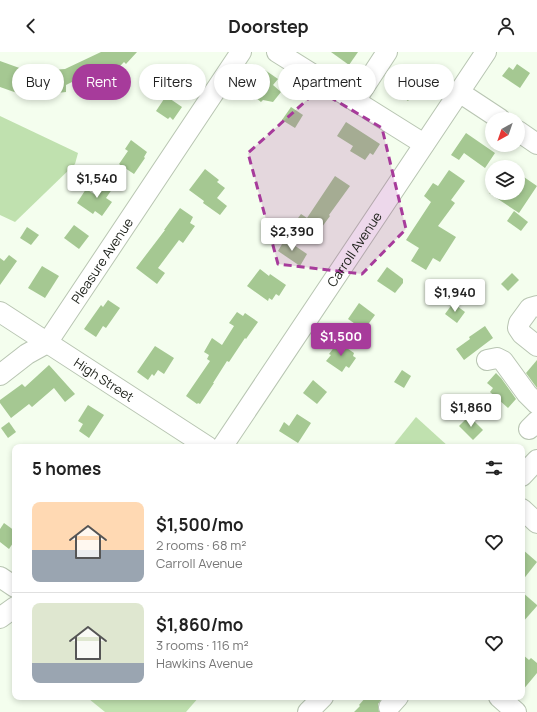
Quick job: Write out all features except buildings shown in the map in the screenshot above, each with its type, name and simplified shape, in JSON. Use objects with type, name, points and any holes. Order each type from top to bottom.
[{"type":"street","name":"Pleasure Avenue","points":[[0,375],[28,354],[47,343],[241,52]]},
{"type":"street","points":[[277,52],[424,144]]},
{"type":"street","points":[[355,101],[387,52]]},
{"type":"street","name":"Carroll Avenue","points":[[224,444],[486,52]]},
{"type":"street","points":[[460,92],[490,112]]},
{"type":"street","points":[[525,136],[537,144]]},
{"type":"street","points":[[537,306],[530,308],[518,323],[518,328],[522,334],[537,346]]},
{"type":"street","name":"High Street","points":[[0,312],[203,444]]},
{"type":"street","points":[[487,360],[497,358],[503,361],[527,394],[537,404]]},
{"type":"street","points":[[525,473],[537,460]]},
{"type":"street","points":[[525,512],[537,524]]},
{"type":"street","points":[[0,577],[12,585]]},
{"type":"street","points":[[0,618],[12,609]]},
{"type":"street","points":[[308,712],[320,700]]},
{"type":"street","points":[[502,700],[516,712]]},
{"type":"highlighted area","points":[[318,90],[382,128],[406,229],[362,274],[278,264],[248,153]]},
{"type":"green space","points":[[0,116],[78,153],[75,164],[15,222],[0,215]]},
{"type":"green space","points":[[416,417],[446,444],[394,444]]},
{"type":"green space","points":[[90,700],[196,700],[186,712],[105,712]]}]
